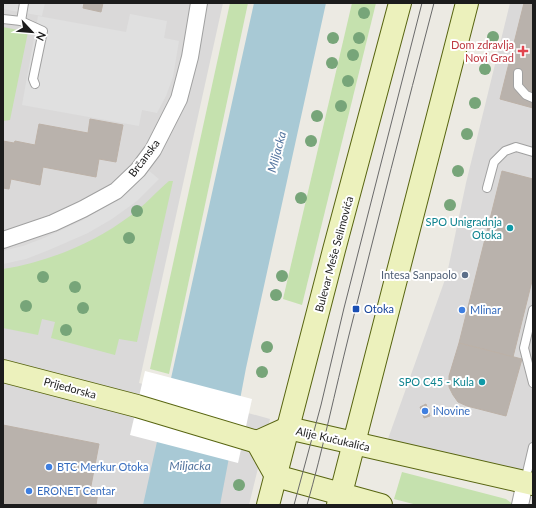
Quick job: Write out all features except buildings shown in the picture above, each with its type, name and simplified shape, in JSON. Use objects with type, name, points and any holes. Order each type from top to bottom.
[{"type":"main road","name":"Bulevar Meše Selimovića","points":[[268,505],[400,3]]},
{"type":"main road","points":[[340,500],[467,3]]},
{"type":"main road","name":"Prijedorska","points":[[3,371],[137,406],[250,440]]},
{"type":"main road","name":"Alije Kučukalića","points":[[250,440],[288,428],[529,483]]},
{"type":"main road","points":[[250,440],[276,476],[340,500],[381,505]]},
{"type":"street","name":"Brčanska","points":[[3,240],[53,223],[83,209],[116,191],[138,170],[153,150],[174,113],[190,57],[199,3]]},
{"type":"street","points":[[520,505],[529,483]]},
{"type":"lane","points":[[21,21],[24,3]]},
{"type":"lane","points":[[3,19],[21,21],[43,31],[33,79],[35,84]]},
{"type":"lane","points":[[518,73],[518,86],[526,95],[533,98]]},
{"type":"lane","points":[[487,188],[494,162],[505,152],[516,147],[533,152]]},
{"type":"lane","points":[[533,310],[524,348],[533,383]]},
{"type":"lane","points":[[529,483],[533,447]]},
{"type":"shaded area","points":[[3,3],[223,3],[139,383],[270,419],[249,505],[3,505]]},
{"type":"shaded area","points":[[3,3],[45,3],[42,16],[3,9]]},
{"type":"shaded area","points":[[510,3],[533,3],[533,484],[384,450],[447,274],[466,183]]},
{"type":"shaded area","points":[[130,14],[167,21],[164,38],[179,41],[173,77],[166,96],[157,113],[142,110],[139,126],[22,105],[38,16],[126,32]]},
{"type":"shaded area","points":[[148,170],[159,179],[137,201],[112,219],[88,233],[49,250],[26,259],[3,264],[3,251],[23,246],[44,238],[81,221],[127,191]]},
{"type":"green space","points":[[230,3],[248,3],[169,374],[150,369]]},
{"type":"green space","points":[[352,3],[376,3],[302,305],[283,299]]},
{"type":"green space","points":[[3,27],[28,32],[10,120],[3,121]]},
{"type":"green space","points":[[169,181],[173,181],[137,342],[119,339],[115,355],[51,338],[55,322],[42,319],[38,335],[3,328],[3,269],[37,262],[86,243],[116,226],[135,212]]},
{"type":"green space","points":[[402,472],[506,499],[514,505],[417,505],[394,499]]},
{"type":"water","name":"Miljacka","points":[[254,3],[326,3],[246,368],[220,505],[143,505]]},
{"type":"pier","points":[[145,371],[252,399],[238,463],[130,435]]},
{"type":"tram line","points":[[294,505],[321,405],[344,308],[422,3]]},
{"type":"tram line","points":[[307,505],[434,3]]},
{"type":"place","name":"Dom zdravlja Novi Grad","points":[[523,51]]},
{"type":"place","name":"SPO Unigradnja Otoka","points":[[510,228]]},
{"type":"place","name":"Intesa Sanpaolo","points":[[465,275]]},
{"type":"place","name":"Otoka","points":[[356,309]]},
{"type":"place","name":"Mlinar","points":[[462,310]]},
{"type":"place","name":"SPO C45 - Kula","points":[[482,382]]},
{"type":"place","name":"iNovine","points":[[425,411]]},
{"type":"place","name":"BTC Merkur Otoka","points":[[49,467]]},
{"type":"place","name":"ERONET Centar","points":[[29,491]]}]
